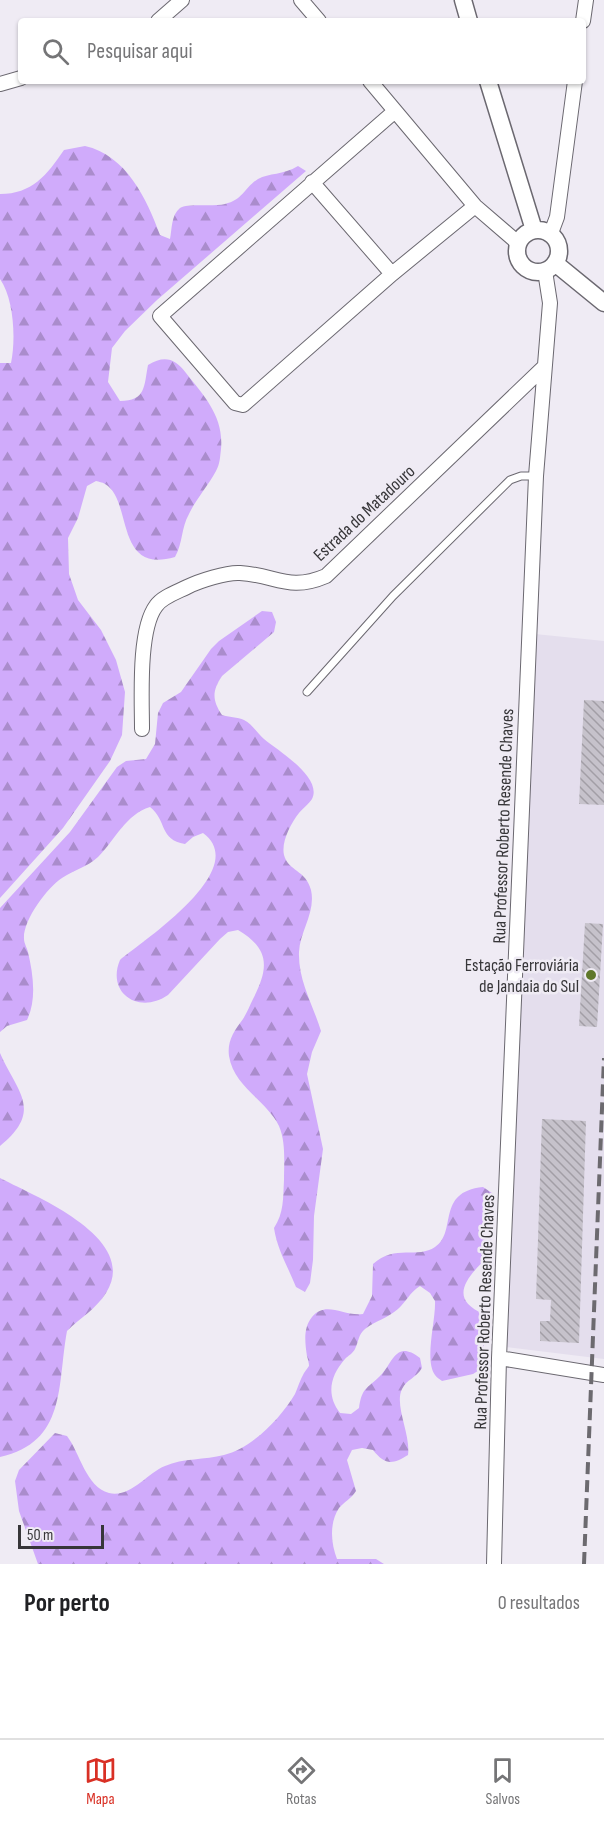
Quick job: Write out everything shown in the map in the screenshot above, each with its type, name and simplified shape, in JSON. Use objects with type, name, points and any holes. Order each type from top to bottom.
[{"type":"street","points":[[161,18],[182,0]]},
{"type":"street","points":[[301,0],[316,18]]},
{"type":"street","points":[[463,0],[468,18]]},
{"type":"street","points":[[583,18],[586,0]]},
{"type":"street","points":[[0,84],[18,79]]},
{"type":"street","points":[[372,84],[475,206],[518,243]]},
{"type":"street","points":[[489,84],[534,230]]},
{"type":"street","points":[[550,233],[557,217],[575,84]]},
{"type":"street","points":[[395,111],[160,316],[235,403],[243,405],[392,274],[475,206]]},
{"type":"street","points":[[312,182],[392,274]]},
{"type":"street","points":[[550,267],[560,251],[555,238],[540,229],[524,234],[518,243],[517,256],[525,268],[531,271],[550,267],[604,303]]},
{"type":"street","name":"Rua Professor Roberto Resende Chaves","points":[[494,1564],[499,1358],[536,476],[550,303],[550,267]]},
{"type":"street","name":"Estrada do Matadouro","points":[[142,729],[141,673],[148,622],[157,604],[196,583],[238,573],[298,584],[326,576],[544,367]]},
{"type":"street","points":[[499,1358],[604,1375]]},
{"type":"lane","points":[[307,692],[393,596],[510,480],[521,476],[536,476]]},
{"type":"shaded area","points":[[535,634],[604,641],[604,1359],[505,1347]]},
{"type":"green space","points":[[85,146],[99,151],[123,169],[133,180],[149,207],[160,235],[170,239],[173,219],[180,208],[225,204],[236,200],[262,177],[298,166],[306,171],[157,300],[125,331],[112,348],[108,382],[120,401],[139,395],[144,386],[148,365],[164,359],[173,361],[182,368],[206,399],[216,417],[221,438],[219,463],[213,477],[186,519],[175,557],[156,560],[142,555],[133,546],[114,492],[105,484],[96,481],[87,486],[78,518],[68,538],[69,574],[78,600],[101,630],[116,660],[125,692],[122,735],[110,761],[63,828],[0,898],[0,363],[11,363],[13,320],[5,287],[0,279],[0,194],[21,191],[30,187],[45,175],[64,150]]},
{"type":"green space","points":[[262,611],[272,612],[276,622],[274,632],[222,676],[216,686],[214,696],[222,715],[242,719],[250,724],[264,739],[305,773],[314,791],[312,799],[290,827],[283,850],[286,860],[305,878],[311,890],[310,914],[300,944],[299,962],[303,982],[321,1031],[312,1052],[307,1074],[323,1149],[314,1216],[313,1260],[310,1283],[305,1292],[296,1287],[275,1236],[274,1228],[280,1217],[283,1199],[284,1153],[281,1132],[266,1108],[237,1076],[229,1056],[232,1036],[246,1014],[262,978],[264,960],[261,952],[256,944],[238,930],[228,932],[168,995],[157,1001],[146,1003],[136,1001],[121,991],[118,982],[117,972],[120,960],[170,921],[205,884],[214,865],[214,848],[203,833],[193,837],[185,844],[177,842],[167,834],[150,807],[127,821],[98,857],[56,883],[37,905],[25,931],[24,941],[33,978],[32,1004],[27,1020],[7,1026],[0,1032],[0,908],[70,832],[117,767],[126,761],[146,759],[155,744],[158,713],[163,703],[181,692],[219,641]]},
{"type":"green space","points":[[0,1053],[19,1090],[24,1111],[21,1122],[0,1146]]},
{"type":"green space","points":[[0,1178],[58,1208],[97,1237],[109,1254],[113,1273],[102,1299],[67,1331],[59,1391],[48,1425],[37,1439],[22,1449],[0,1457]]},
{"type":"green space","points":[[483,1187],[495,1195],[490,1255],[469,1278],[463,1293],[472,1308],[484,1314],[484,1367],[473,1374],[442,1381],[436,1376],[430,1360],[435,1301],[430,1293],[420,1286],[394,1312],[363,1331],[354,1350],[340,1365],[333,1379],[331,1392],[336,1406],[340,1413],[351,1414],[359,1408],[366,1389],[380,1376],[395,1355],[405,1351],[420,1358],[422,1368],[404,1386],[400,1396],[408,1455],[397,1461],[389,1462],[381,1459],[373,1450],[362,1448],[352,1450],[347,1460],[356,1491],[339,1508],[332,1527],[333,1547],[337,1559],[376,1559],[384,1564],[38,1564],[19,1511],[15,1481],[19,1470],[55,1433],[67,1436],[89,1477],[101,1490],[117,1494],[132,1488],[165,1466],[224,1455],[245,1446],[274,1422],[295,1394],[309,1366],[305,1336],[312,1317],[317,1312],[329,1309],[363,1314],[372,1296],[373,1264],[390,1255],[421,1252],[435,1247],[442,1240],[453,1204],[458,1196],[468,1190]]},
{"type":"building","points":[[584,700],[604,701],[604,805],[579,804]]},
{"type":"building","name":"Estação Ferroviária de Jandaia do Sul","points":[[585,923],[603,924],[597,1027],[579,1026]]},
{"type":"building","points":[[542,1119],[586,1121],[579,1343],[540,1341],[540,1321],[550,1321],[551,1300],[536,1299]]},
{"type":"railway","points":[[584,1564],[604,1058]]},
{"type":"place","name":"Estação Ferroviária de Jandaia do Sul","points":[[591,975]]}]
